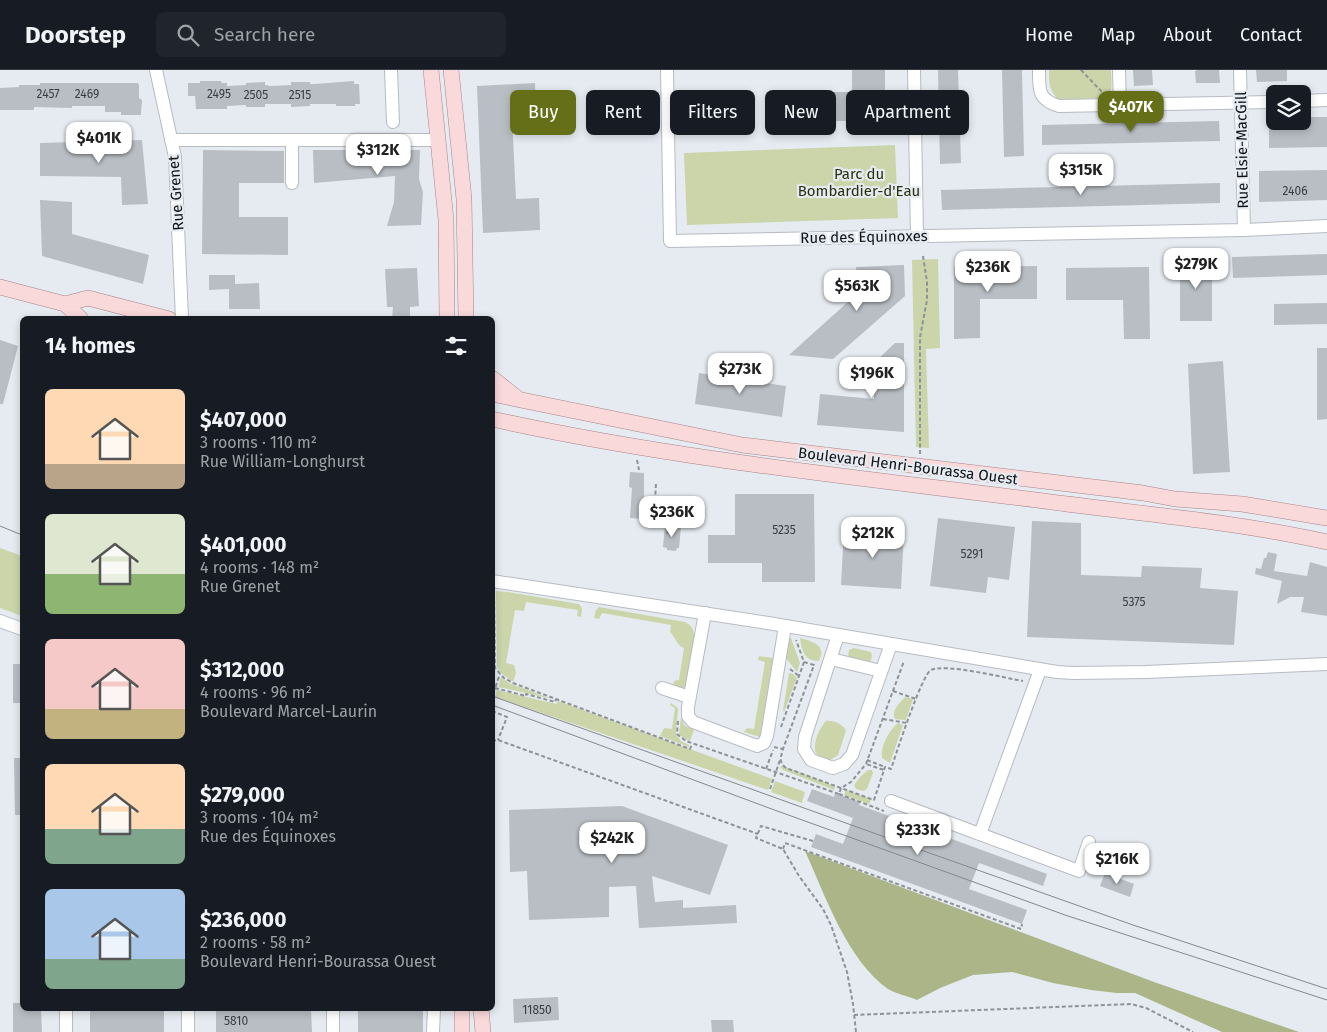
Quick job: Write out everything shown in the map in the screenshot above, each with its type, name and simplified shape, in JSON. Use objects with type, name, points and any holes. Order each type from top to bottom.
[{"type":"main road","points":[[431,70],[446,220],[447,316]]},
{"type":"main road","points":[[451,70],[464,200],[466,316]]},
{"type":"main road","points":[[0,287],[65,304],[78,316]]},
{"type":"main road","points":[[65,304],[88,298],[157,316]]},
{"type":"main road","points":[[495,380],[520,399]]},
{"type":"main road","name":"Boulevard Henri-Bourassa Ouest","points":[[495,395],[742,445],[1143,493],[1175,499],[1242,504],[1327,518]]},
{"type":"main road","name":"Boulevard Henri-Bourassa Ouest","points":[[499,421],[709,458],[1214,522],[1327,542]]},
{"type":"main road","points":[[462,1011],[462,1032]]},
{"type":"main road","points":[[481,1011],[483,1032]]},
{"type":"street","name":"Rue Grenet","points":[[156,70],[175,157],[182,316]]},
{"type":"street","points":[[391,70],[393,122]]},
{"type":"street","name":"Rue des Équinoxes","points":[[667,70],[670,241],[1244,230],[1327,226]]},
{"type":"street","points":[[914,70],[917,235]]},
{"type":"street","points":[[1039,70],[1039,88],[1043,99],[1059,106],[1266,102]]},
{"type":"street","points":[[1119,70],[1120,105]]},
{"type":"street","name":"Rue Elsie-MacGill","points":[[1240,70],[1244,230]]},
{"type":"street","points":[[1311,101],[1327,100]]},
{"type":"street","points":[[171,140],[438,140]]},
{"type":"street","points":[[292,140],[292,183]]},
{"type":"street","points":[[495,580],[785,626],[1040,670],[1083,673],[1327,664]]},
{"type":"street","points":[[705,613],[688,716],[693,722],[752,745],[761,745],[767,736],[785,626]]},
{"type":"street","points":[[0,621],[20,628]]},
{"type":"street","points":[[838,635],[805,737],[804,749],[811,760],[832,768],[844,764],[852,755],[891,644]]},
{"type":"street","points":[[830,659],[881,671]]},
{"type":"street","points":[[980,834],[1040,670]]},
{"type":"street","points":[[662,688],[690,697]]},
{"type":"street","points":[[891,801],[1079,871],[1089,842]]},
{"type":"street","points":[[66,1011],[66,1032]]},
{"type":"street","points":[[188,1011],[188,1032]]},
{"type":"street","points":[[333,1011],[334,1032]]},
{"type":"street","points":[[433,1032],[434,1011]]},
{"type":"path","points":[[1081,70],[1106,97]]},
{"type":"path","points":[[920,456],[920,337],[927,300],[927,282],[923,256]]},
{"type":"path","points":[[637,454],[639,470]]},
{"type":"path","points":[[655,501],[656,484]]},
{"type":"path","points":[[666,525],[668,528],[667,534]]},
{"type":"path","points":[[781,729],[804,662],[796,640]]},
{"type":"path","points":[[678,720],[677,734],[682,739],[839,794],[841,788],[851,782],[866,764],[904,661]]},
{"type":"path","points":[[804,662],[814,665]]},
{"type":"path","points":[[867,760],[890,768],[924,679],[928,672],[933,669],[948,668],[1026,681]]},
{"type":"path","points":[[495,669],[512,683],[690,749],[692,743]]},
{"type":"path","points":[[500,674],[495,688],[555,702],[556,699]]},
{"type":"path","points":[[893,691],[916,699]]},
{"type":"path","points":[[495,712],[507,717],[498,740]]},
{"type":"path","points":[[882,718],[907,723]]},
{"type":"path","points":[[495,740],[758,834]]},
{"type":"path","points":[[766,770],[774,747],[783,749]]},
{"type":"path","points":[[770,789],[780,760]]},
{"type":"path","points":[[866,764],[884,770]]},
{"type":"path","points":[[874,800],[885,767]]},
{"type":"path","points":[[813,841],[761,826],[756,838],[783,848],[799,876],[823,909],[831,925],[847,972],[856,1032]]},
{"type":"path","points":[[783,848],[785,843],[1020,930],[1022,924]]},
{"type":"path","points":[[854,1015],[1131,1004],[1146,1008],[1193,1032]]},
{"type":"green space","points":[[1049,70],[1111,70],[1111,90],[1103,98],[1059,100],[1050,86]]},
{"type":"green space","name":"Parc du Bombardier-d'Eau","points":[[895,145],[898,218],[687,225],[684,153]]},
{"type":"green space","points":[[938,259],[940,348],[926,349],[929,448],[916,447],[912,260]]},
{"type":"green space","points":[[0,548],[20,555],[20,615],[0,608]]},
{"type":"green space","points":[[496,591],[579,604],[582,608],[581,617],[577,616],[578,610],[526,602],[524,611],[515,610],[506,663],[514,665],[516,673],[513,682],[502,674],[497,667]]},
{"type":"green space","points":[[599,607],[685,622],[691,626],[694,635],[692,659],[683,690],[673,686],[674,681],[679,680],[684,648],[678,644],[670,632],[671,625],[602,613],[599,619],[594,618]]},
{"type":"green space","points":[[791,638],[800,663],[797,672],[786,658],[789,639]]},
{"type":"green space","points":[[800,638],[813,642],[820,647],[821,656],[819,661],[814,661],[807,657]]},
{"type":"green space","points":[[854,648],[871,652],[870,663],[848,657],[849,650]]},
{"type":"green space","points":[[759,656],[773,658],[760,737],[744,732],[747,728],[754,729],[765,662],[758,660]]},
{"type":"green space","points":[[789,673],[797,678],[784,712],[783,710]]},
{"type":"green space","points":[[501,677],[509,683],[552,699],[499,687]]},
{"type":"green space","points":[[497,690],[556,704],[558,701],[772,779],[768,790],[495,697]]},
{"type":"green space","points":[[905,697],[913,699],[906,720],[895,719],[895,710]]},
{"type":"green space","points":[[671,703],[678,708],[676,734],[689,747],[660,736],[664,728],[672,729],[675,708],[670,705]]},
{"type":"green space","points":[[681,718],[685,726],[694,730],[690,741],[679,734]]},
{"type":"green space","points":[[826,721],[838,723],[846,731],[838,755],[829,761],[818,756],[815,748],[818,733]]},
{"type":"green space","points":[[898,723],[903,725],[890,763],[882,758],[882,749],[888,734]]},
{"type":"green space","points":[[783,766],[835,786],[834,790],[783,770],[780,767]]},
{"type":"green space","points":[[868,770],[872,770],[873,773],[867,789],[863,791],[856,789],[854,785]]},
{"type":"green space","points":[[775,781],[805,792],[802,803],[771,792]]},
{"type":"green space","points":[[846,790],[871,799],[869,804],[844,795]]},
{"type":"green space","points":[[805,851],[1154,982],[1299,1032],[1222,1032],[1135,993],[1091,990],[1053,983],[1012,972],[973,975],[940,988],[917,1000],[898,994],[873,977],[849,944],[829,906]]},
{"type":"building","points":[[852,70],[885,70],[885,90],[852,90]]},
{"type":"building","points":[[938,70],[958,70],[959,90],[938,90]]},
{"type":"building","points":[[1002,70],[1022,70],[1024,156],[1004,157]]},
{"type":"building","points":[[1133,70],[1152,70],[1153,85],[1134,86]]},
{"type":"building","points":[[1219,70],[1220,83],[1196,83],[1195,71]]},
{"type":"building","points":[[1256,70],[1287,70],[1287,81],[1257,82]]},
{"type":"building","points":[[200,81],[221,81],[222,83],[227,83],[227,86],[265,82],[265,85],[270,86],[291,85],[291,82],[310,82],[310,84],[315,84],[354,81],[354,84],[359,84],[360,104],[355,104],[355,106],[336,106],[336,104],[310,104],[310,106],[291,107],[291,104],[265,104],[265,107],[246,107],[246,105],[227,106],[227,109],[196,109],[195,96],[188,96],[188,83],[200,83]]},
{"type":"building","points":[[40,83],[138,83],[139,98],[142,100],[141,115],[121,115],[121,112],[105,112],[105,106],[72,106],[72,108],[34,107],[34,110],[0,110],[0,88],[19,87],[19,85],[40,85]]},
{"type":"building","points":[[535,83],[535,90],[510,90],[510,135],[513,135],[516,199],[539,198],[540,230],[483,233],[477,86]]},
{"type":"building","points":[[836,92],[846,92],[846,121],[836,121]]},
{"type":"building","points":[[1311,117],[1327,117],[1327,147],[1269,148],[1269,130],[1311,130]]},
{"type":"building","points":[[1219,121],[1220,141],[1042,145],[1042,125]]},
{"type":"building","points":[[939,135],[960,135],[961,163],[940,164]]},
{"type":"building","points":[[142,140],[148,204],[122,205],[121,177],[40,176],[40,143]]},
{"type":"building","points":[[203,150],[284,151],[284,183],[239,183],[239,217],[288,217],[288,255],[202,254]]},
{"type":"building","points":[[313,150],[420,150],[419,179],[423,192],[421,225],[387,226],[394,202],[395,176],[314,183]]},
{"type":"building","points":[[1327,170],[1327,200],[1259,202],[1259,171]]},
{"type":"building","points":[[1220,183],[1220,203],[942,210],[941,190]]},
{"type":"building","points":[[40,200],[72,202],[72,234],[149,255],[143,284],[42,256]]},
{"type":"building","points":[[1327,254],[1327,275],[1233,278],[1232,257]]},
{"type":"building","points":[[1180,259],[1212,259],[1212,321],[1180,321]]},
{"type":"building","points":[[904,265],[905,296],[833,359],[789,355],[859,292],[856,267]]},
{"type":"building","points":[[1037,266],[1037,299],[980,299],[980,338],[954,339],[954,267]]},
{"type":"building","points":[[1149,267],[1150,339],[1124,339],[1123,300],[1066,300],[1066,268]]},
{"type":"building","points":[[417,268],[419,306],[410,307],[410,316],[392,316],[393,307],[387,307],[385,269]]},
{"type":"building","points":[[209,275],[235,275],[235,284],[259,283],[260,309],[229,309],[229,289],[209,290]]},
{"type":"building","points":[[1327,303],[1327,324],[1274,325],[1274,304]]},
{"type":"building","points":[[0,340],[18,346],[3,404],[0,404]]},
{"type":"building","points":[[895,343],[904,343],[904,432],[817,425],[820,394],[874,399],[874,363]]},
{"type":"building","points":[[1317,348],[1327,348],[1327,419],[1317,420]]},
{"type":"building","points":[[1223,361],[1230,472],[1193,474],[1188,364]]},
{"type":"building","points":[[699,373],[786,386],[782,417],[695,404]]},
{"type":"building","points":[[630,472],[644,473],[644,501],[662,506],[660,528],[647,527],[647,525],[643,524],[644,519],[630,518],[632,488],[629,487]]},
{"type":"building","points":[[735,494],[814,494],[815,582],[762,582],[762,563],[708,563],[708,535],[735,535]]},
{"type":"building","points":[[938,518],[1015,527],[1009,580],[988,577],[986,593],[930,586]]},
{"type":"building","points":[[1032,521],[1081,523],[1081,575],[1141,577],[1142,566],[1202,568],[1200,588],[1238,591],[1234,645],[1027,637]]},
{"type":"building","points":[[665,525],[681,527],[679,548],[676,551],[667,550],[667,548],[663,547]]},
{"type":"building","points":[[844,529],[904,532],[901,589],[841,585]]},
{"type":"building","points":[[1268,552],[1277,554],[1274,571],[1307,576],[1310,562],[1327,567],[1327,616],[1301,612],[1304,597],[1290,597],[1277,604],[1282,581],[1255,574],[1256,568],[1261,569]]},
{"type":"building","points":[[13,664],[20,664],[20,703],[13,703]]},
{"type":"building","points":[[14,758],[20,758],[20,815],[15,815]]},
{"type":"building","points":[[812,789],[834,797],[835,793],[860,802],[859,805],[1047,874],[1043,886],[979,863],[969,889],[1027,910],[1022,924],[811,847],[816,834],[843,844],[853,818],[807,801]]},
{"type":"building","points":[[622,806],[728,845],[710,895],[652,876],[655,902],[683,900],[683,908],[736,905],[737,923],[639,928],[636,886],[609,887],[609,917],[529,920],[527,871],[510,872],[509,810]]},
{"type":"building","points":[[1105,873],[1134,884],[1130,897],[1100,886]]},
{"type":"building","points":[[558,997],[559,1020],[514,1023],[513,999]]},
{"type":"building","points":[[13,1003],[20,1003],[20,1011],[41,1011],[42,1032],[13,1032]]},
{"type":"building","points":[[90,1011],[164,1011],[164,1032],[90,1032]]},
{"type":"building","points":[[216,1011],[311,1011],[312,1032],[216,1032]]},
{"type":"building","points":[[358,1011],[423,1011],[423,1032],[358,1032]]},
{"type":"building","points":[[711,1020],[733,1020],[734,1032],[712,1032]]},
{"type":"tram line","points":[[0,526],[20,534]]},
{"type":"tram line","points":[[495,697],[1133,925],[1327,989]]},
{"type":"tram line","points":[[495,706],[1065,915],[1327,1000]]}]
